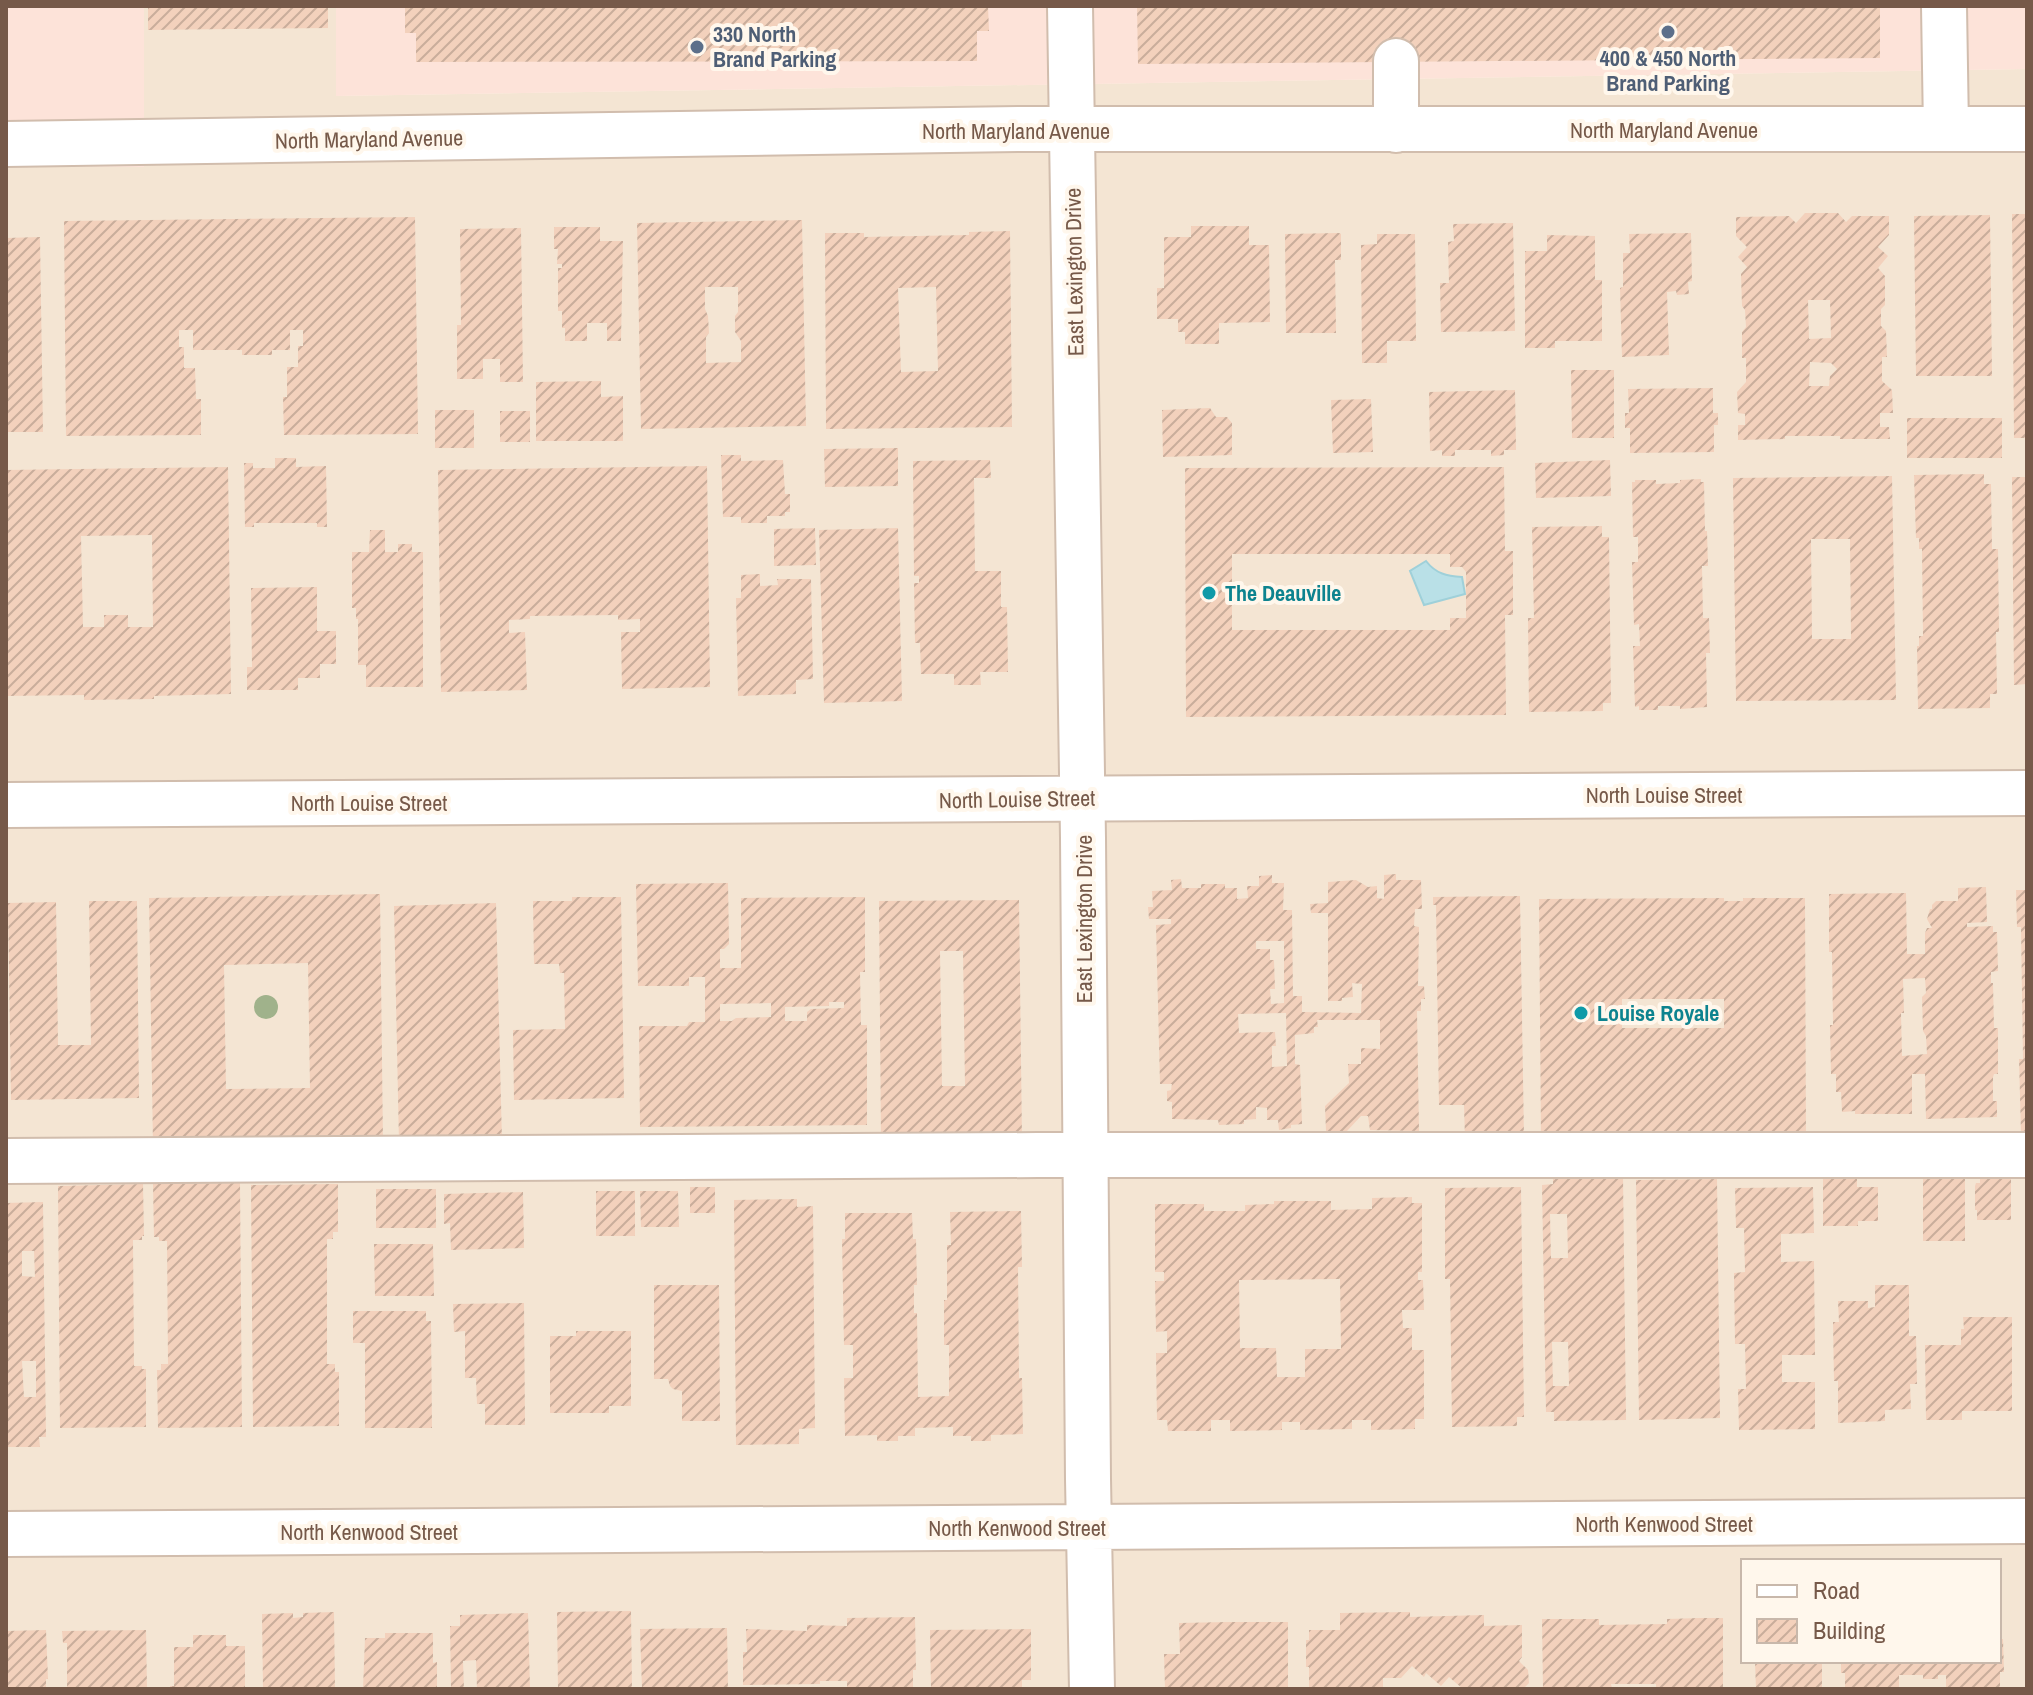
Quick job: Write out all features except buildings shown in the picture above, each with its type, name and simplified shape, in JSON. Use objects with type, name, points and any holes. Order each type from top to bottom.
[{"type":"street","name":"East Lexington Drive","points":[[1070,6],[1092,1689]]},
{"type":"street","points":[[1944,6],[1946,129]]},
{"type":"street","points":[[1396,61],[1396,130]]},
{"type":"street","name":"North Maryland Avenue","points":[[6,144],[1072,130],[2027,129]]},
{"type":"street","name":"North Louise Street","points":[[6,805],[2027,793]]},
{"type":"street","points":[[6,1161],[1085,1155],[2027,1155]]},
{"type":"street","name":"North Kenwood Street","points":[[6,1534],[2027,1521]]},
{"type":"shaded area","points":[[6,6],[144,6],[144,167],[6,166]]},
{"type":"shaded area","points":[[144,6],[336,6],[336,96],[2027,69],[2027,1689],[6,1689],[6,166],[144,167]]},
{"type":"shaded area","points":[[336,6],[2027,6],[2027,69],[336,96]]},
{"type":"water","points":[[1426,561],[1442,574],[1462,577],[1465,594],[1424,605],[1410,571]]},
{"type":"place","name":"400 & 450 North Brand Parking","points":[[1668,32]]},
{"type":"place","name":"330 North Brand Parking","points":[[697,47]]},
{"type":"place","name":"The Deauville","points":[[1209,593]]},
{"type":"place","name":"Louise Royale","points":[[1581,1013]]}]
